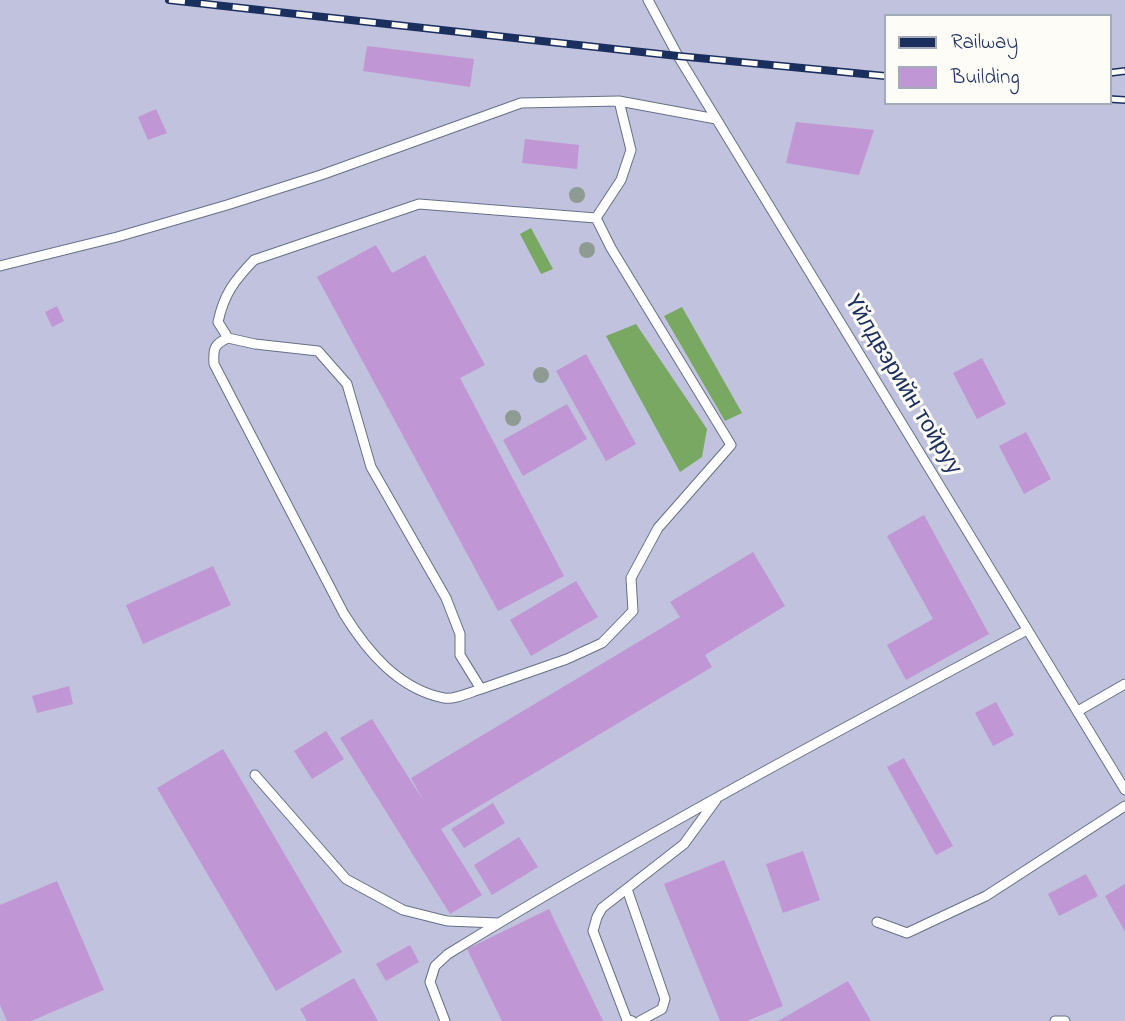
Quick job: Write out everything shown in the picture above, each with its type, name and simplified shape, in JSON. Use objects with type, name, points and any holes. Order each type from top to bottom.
[{"type":"lane","name":"Үйлдвэрийн тойруу","points":[[648,0],[716,120],[1125,790]]},
{"type":"lane","points":[[0,266],[117,237],[227,205],[321,175],[521,103],[619,102],[716,120]]},
{"type":"lane","points":[[596,218],[621,180],[631,150],[619,102]]},
{"type":"lane","points":[[228,338],[218,323],[223,301],[236,278],[254,260],[419,204],[596,218]]},
{"type":"lane","points":[[481,689],[460,655],[460,634],[446,597],[371,467],[347,384],[318,351],[228,338],[218,342],[213,350],[214,364],[344,614],[368,650],[395,675],[412,686],[446,698],[481,689],[567,659],[603,643],[633,611],[631,578],[658,528],[731,445],[611,248],[596,218]]},
{"type":"lane","points":[[445,1021],[430,982],[435,966],[448,954],[719,795],[1027,630]]},
{"type":"lane","points":[[1078,711],[1125,684]]},
{"type":"lane","points":[[255,775],[346,879],[403,910],[447,921],[498,923]]},
{"type":"lane","points":[[632,1021],[627,1020],[593,931],[597,917],[602,908],[684,844],[719,795]]},
{"type":"lane","points":[[877,922],[907,933],[936,921],[986,896],[1125,806]]},
{"type":"lane","points":[[627,889],[665,999],[662,1009],[640,1021]]},
{"type":"lane","points":[[1055,1021],[1065,1021]]},
{"type":"shaded area","points":[[0,0],[1125,0],[1125,1021],[0,1021]]},
{"type":"green space","points":[[531,228],[553,269],[541,274],[520,234]]},
{"type":"green space","points":[[682,307],[742,413],[725,421],[664,316]]},
{"type":"green space","points":[[636,324],[707,429],[702,457],[680,472],[606,336]]},
{"type":"building","points":[[367,46],[474,59],[470,87],[363,71]]},
{"type":"building","points":[[156,109],[167,133],[148,140],[138,117]]},
{"type":"building","points":[[796,122],[874,130],[859,175],[786,163]]},
{"type":"building","points":[[525,139],[579,145],[577,169],[522,163]]},
{"type":"building","points":[[376,245],[392,273],[425,255],[485,365],[460,378],[564,576],[498,611],[317,277]]},
{"type":"building","points":[[57,306],[64,321],[52,327],[45,312]]},
{"type":"building","points":[[586,354],[636,444],[606,461],[556,371]]},
{"type":"building","points":[[982,358],[1006,404],[977,419],[953,373]]},
{"type":"building","points":[[567,404],[587,439],[523,476],[503,440]]},
{"type":"building","points":[[1026,432],[1051,479],[1024,494],[999,446]]},
{"type":"building","points":[[924,515],[989,634],[906,680],[887,645],[933,619],[887,536]]},
{"type":"building","points":[[753,552],[785,606],[705,655],[712,667],[441,829],[482,895],[450,914],[340,738],[372,719],[424,802],[411,778],[680,617],[670,602]]},
{"type":"building","points":[[213,566],[231,605],[143,644],[126,605]]},
{"type":"building","points":[[576,581],[598,617],[531,656],[510,620]]},
{"type":"building","points":[[69,686],[73,704],[37,713],[32,696]]},
{"type":"building","points":[[996,702],[1014,735],[993,746],[975,713]]},
{"type":"building","points":[[326,731],[344,759],[312,779],[294,751]]},
{"type":"building","points":[[223,749],[342,952],[276,991],[157,788]]},
{"type":"building","points":[[904,758],[953,846],[936,855],[887,767]]},
{"type":"building","points":[[493,803],[505,823],[464,848],[451,829]]},
{"type":"building","points":[[519,837],[538,867],[492,895],[474,865]]},
{"type":"building","points":[[803,851],[820,900],[783,913],[766,864]]},
{"type":"building","points":[[724,860],[783,1006],[747,1021],[720,1021],[664,884]]},
{"type":"building","points":[[1086,874],[1098,896],[1059,916],[1048,894]]},
{"type":"building","points":[[57,881],[104,990],[31,1021],[7,1021],[0,1005],[0,905]]},
{"type":"building","points":[[1125,884],[1125,932],[1105,896]]},
{"type":"building","points":[[549,909],[603,1021],[502,1021],[467,949]]},
{"type":"building","points":[[410,945],[419,962],[386,981],[376,964]]},
{"type":"building","points":[[354,978],[378,1021],[307,1021],[300,1009]]},
{"type":"building","points":[[848,981],[871,1021],[778,1021]]},
{"type":"railway","points":[[169,0],[884,76]]},
{"type":"railway","points":[[1111,73],[1125,71]]},
{"type":"railway","points":[[1111,99],[1125,100]]}]
